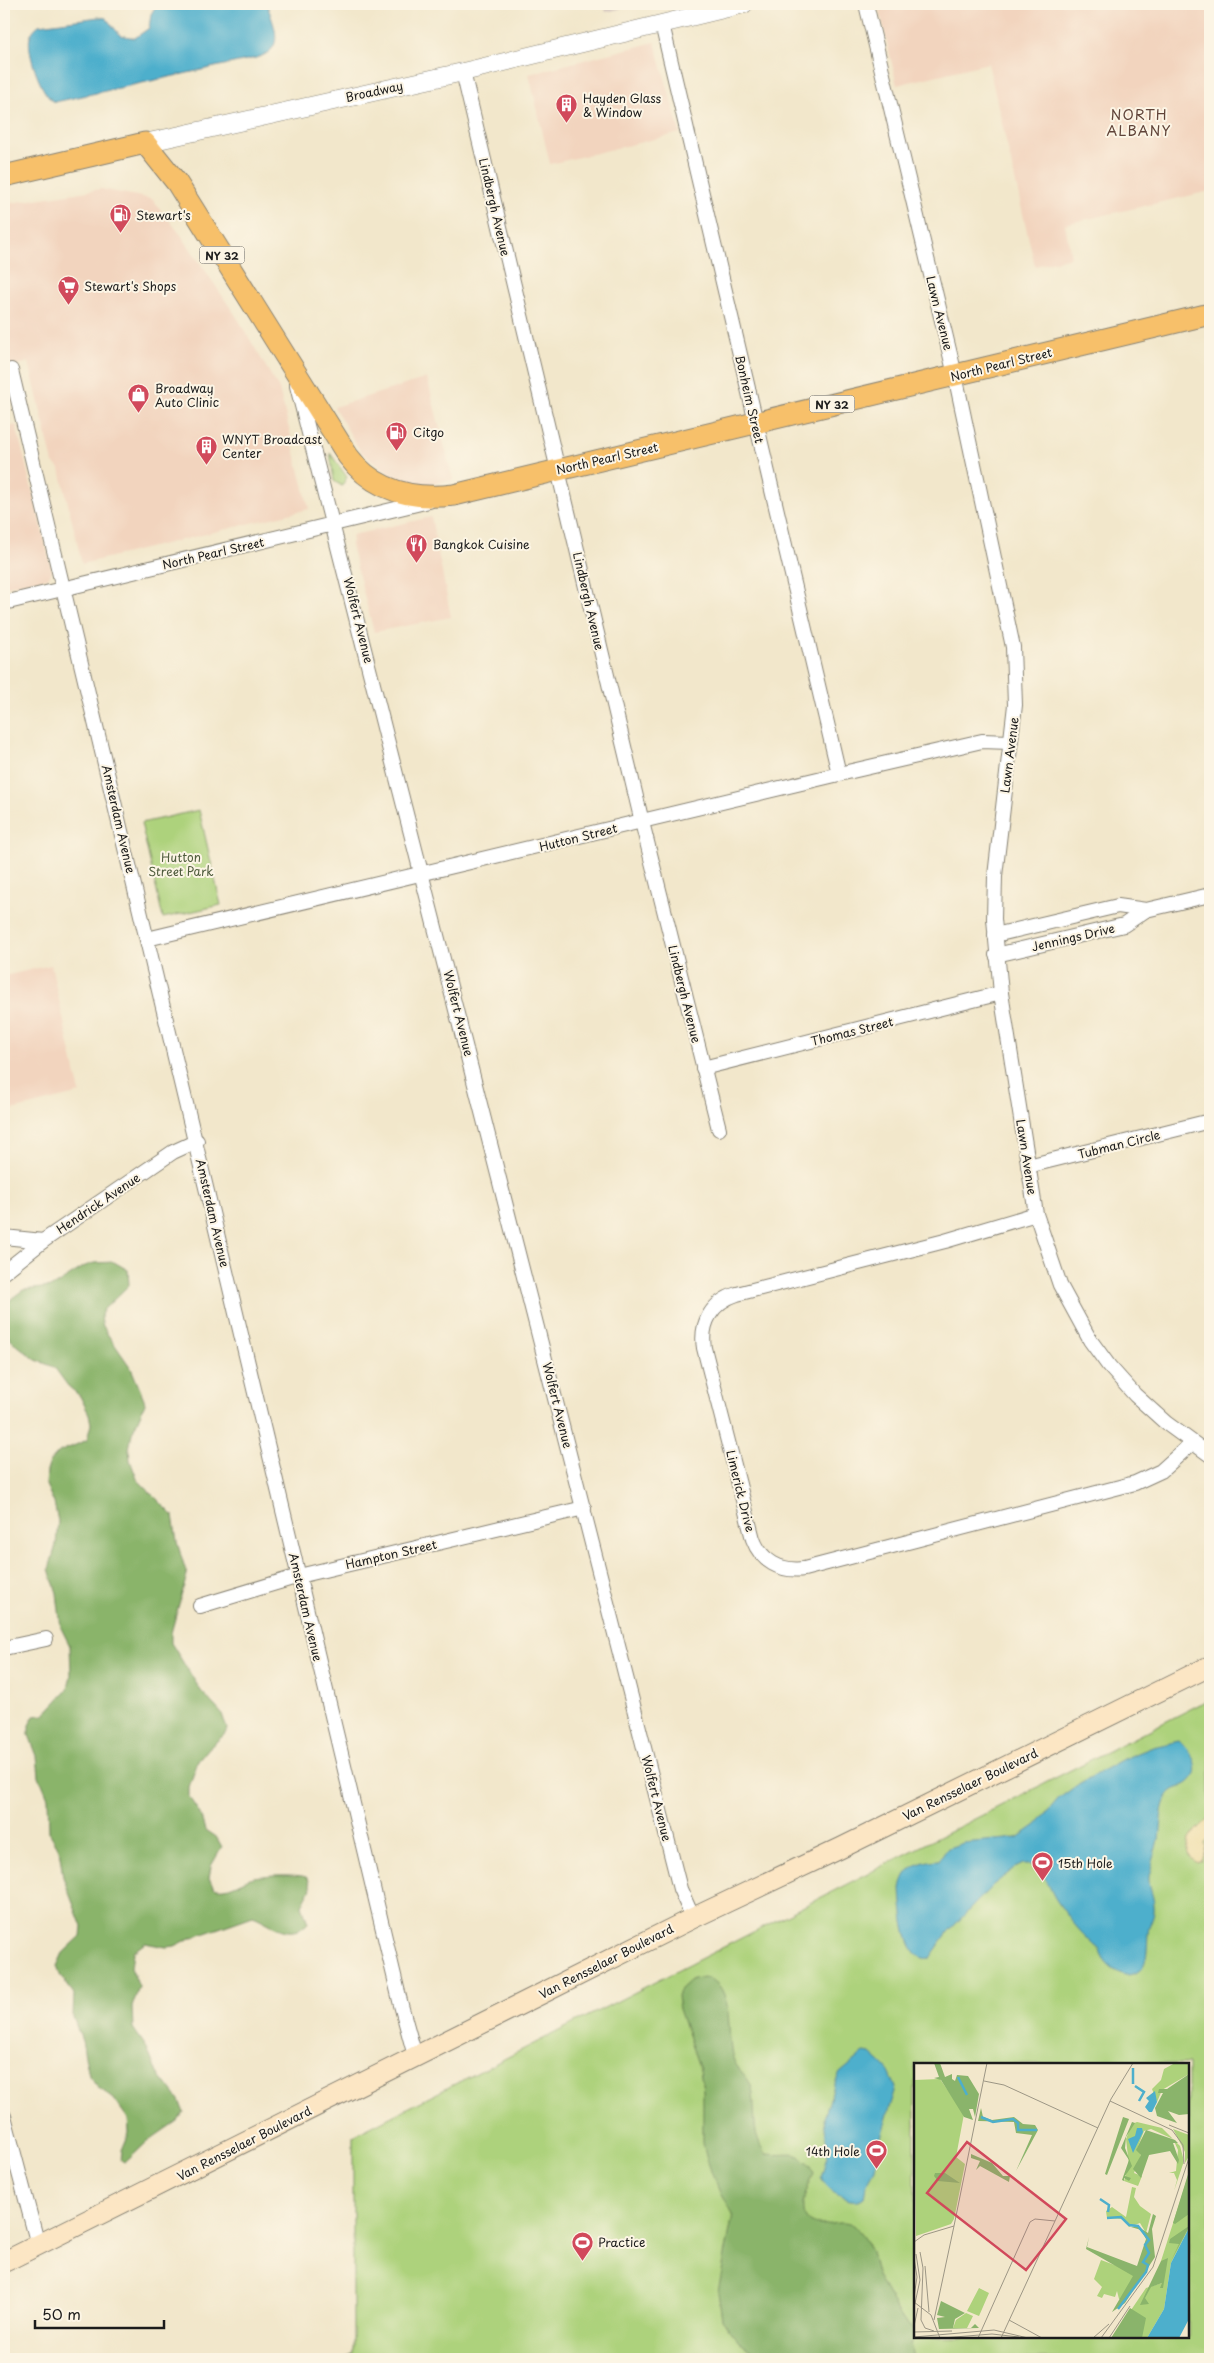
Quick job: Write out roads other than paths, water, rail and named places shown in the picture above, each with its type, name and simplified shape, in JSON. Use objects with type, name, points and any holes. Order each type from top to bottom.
[{"type":"main road","name":"Broadway","points":[[4,176],[145,143]]},
{"type":"main road","name":"Wolfert Avenue","points":[[145,143],[177,183],[293,370]]},
{"type":"main road","name":"North Pearl Street","points":[[454,495],[1210,314]]},
{"type":"main road","name":"NY 32","points":[[293,370],[334,438],[364,474],[387,488],[408,495],[436,497],[454,495]]},
{"type":"main road","name":"Van Rensselaer Boulevard","points":[[4,2262],[693,1918],[1210,1666]]},
{"type":"street","name":"Broadway","points":[[145,143],[463,72],[744,4]]},
{"type":"street","name":"Lawn Avenue","points":[[866,4],[955,375],[1013,647],[1015,706],[995,876],[995,935],[1001,993],[1036,1214],[1060,1285],[1090,1340],[1129,1388],[1160,1418],[1210,1455]]},
{"type":"street","name":"Bonheim Street","points":[[662,24],[839,774]]},
{"type":"street","name":"Lindbergh Avenue","points":[[463,72],[642,822],[719,1129]]},
{"type":"street","name":"Amsterdam Avenue","points":[[11,370],[415,2056]]},
{"type":"street","name":"Wolfert Avenue","points":[[293,370],[334,524],[680,1889],[693,1918]]},
{"type":"street","name":"North Pearl Street","points":[[4,603],[454,495]]},
{"type":"street","name":"Hutton Street","points":[[147,939],[982,741],[1010,742]]},
{"type":"street","name":"Jennings Drive","points":[[996,955],[1124,925],[1146,910],[1210,895]]},
{"type":"street","name":"Jennings Drive","points":[[995,935],[1118,906],[1146,910]]},
{"type":"street","name":"Thomas Street","points":[[703,1068],[1001,993]]},
{"type":"street","name":"Tubman Circle","points":[[1028,1166],[1210,1122]]},
{"type":"street","name":"Hendrick Avenue","points":[[4,1272],[43,1241],[173,1152],[196,1141]]},
{"type":"street","name":"Limerick Drive","points":[[1036,1214],[945,1241],[737,1294],[716,1305],[704,1325],[704,1348],[754,1539],[760,1552],[776,1566],[790,1570],[851,1557],[1135,1483],[1161,1471],[1192,1442]]},
{"type":"street","points":[[4,1237],[43,1241]]},
{"type":"street","name":"Hampton Street","points":[[200,1606],[299,1576],[584,1508]]},
{"type":"street","points":[[4,1648],[46,1639]]},
{"type":"street","points":[[4,2116],[38,2245]]},
{"type":"water","points":[[157,4],[267,4],[275,29],[275,43],[266,54],[256,58],[55,102],[50,99],[40,83],[30,52],[30,37],[36,27],[39,25],[99,17],[106,18],[120,35],[135,38],[149,28],[151,14]]},
{"type":"water","points":[[1179,1741],[1194,1760],[1195,1772],[1193,1778],[1188,1783],[1175,1789],[1167,1796],[1163,1806],[1159,1839],[1149,1877],[1154,1901],[1154,1912],[1149,1927],[1146,1958],[1140,1970],[1134,1974],[1125,1975],[1109,1966],[1103,1959],[1100,1950],[1071,1921],[1053,1895],[1041,1872],[1031,1864],[1023,1864],[1015,1868],[993,1885],[948,1932],[930,1958],[921,1957],[915,1952],[906,1932],[902,1908],[901,1889],[905,1875],[909,1870],[925,1862],[939,1860],[948,1848],[963,1843],[1017,1838],[1036,1825],[1058,1799],[1080,1783],[1123,1759],[1153,1747]]},
{"type":"water","points":[[864,2053],[871,2054],[883,2065],[890,2073],[896,2088],[881,2137],[875,2169],[866,2185],[864,2197],[852,2200],[833,2192],[821,2177],[828,2153],[824,2119],[834,2085],[840,2073]]},
{"type":"place","name":"Hayden Glass & Window","points":[[567,124]]},
{"type":"place","name":"Stewart's","points":[[120,234]]},
{"type":"place","name":"Stewart's Shops","points":[[68,305]]},
{"type":"place","name":"Broadway Auto Clinic","points":[[139,414]]},
{"type":"place","name":"Citgo","points":[[397,451]]},
{"type":"place","name":"WNYT Broadcast Center","points":[[206,465]]},
{"type":"place","name":"Bangkok Cuisine","points":[[417,563]]},
{"type":"place","name":"15th Hole","points":[[1042,1882]]},
{"type":"place","name":"14th Hole","points":[[876,2170]]},
{"type":"place","name":"Practice","points":[[582,2261]]},
{"type":"district","name":"NORTH ALBANY","points":[[1139,122]]},
{"type":"park label","name":"Hutton Street Park","points":[[181,864]]}]
